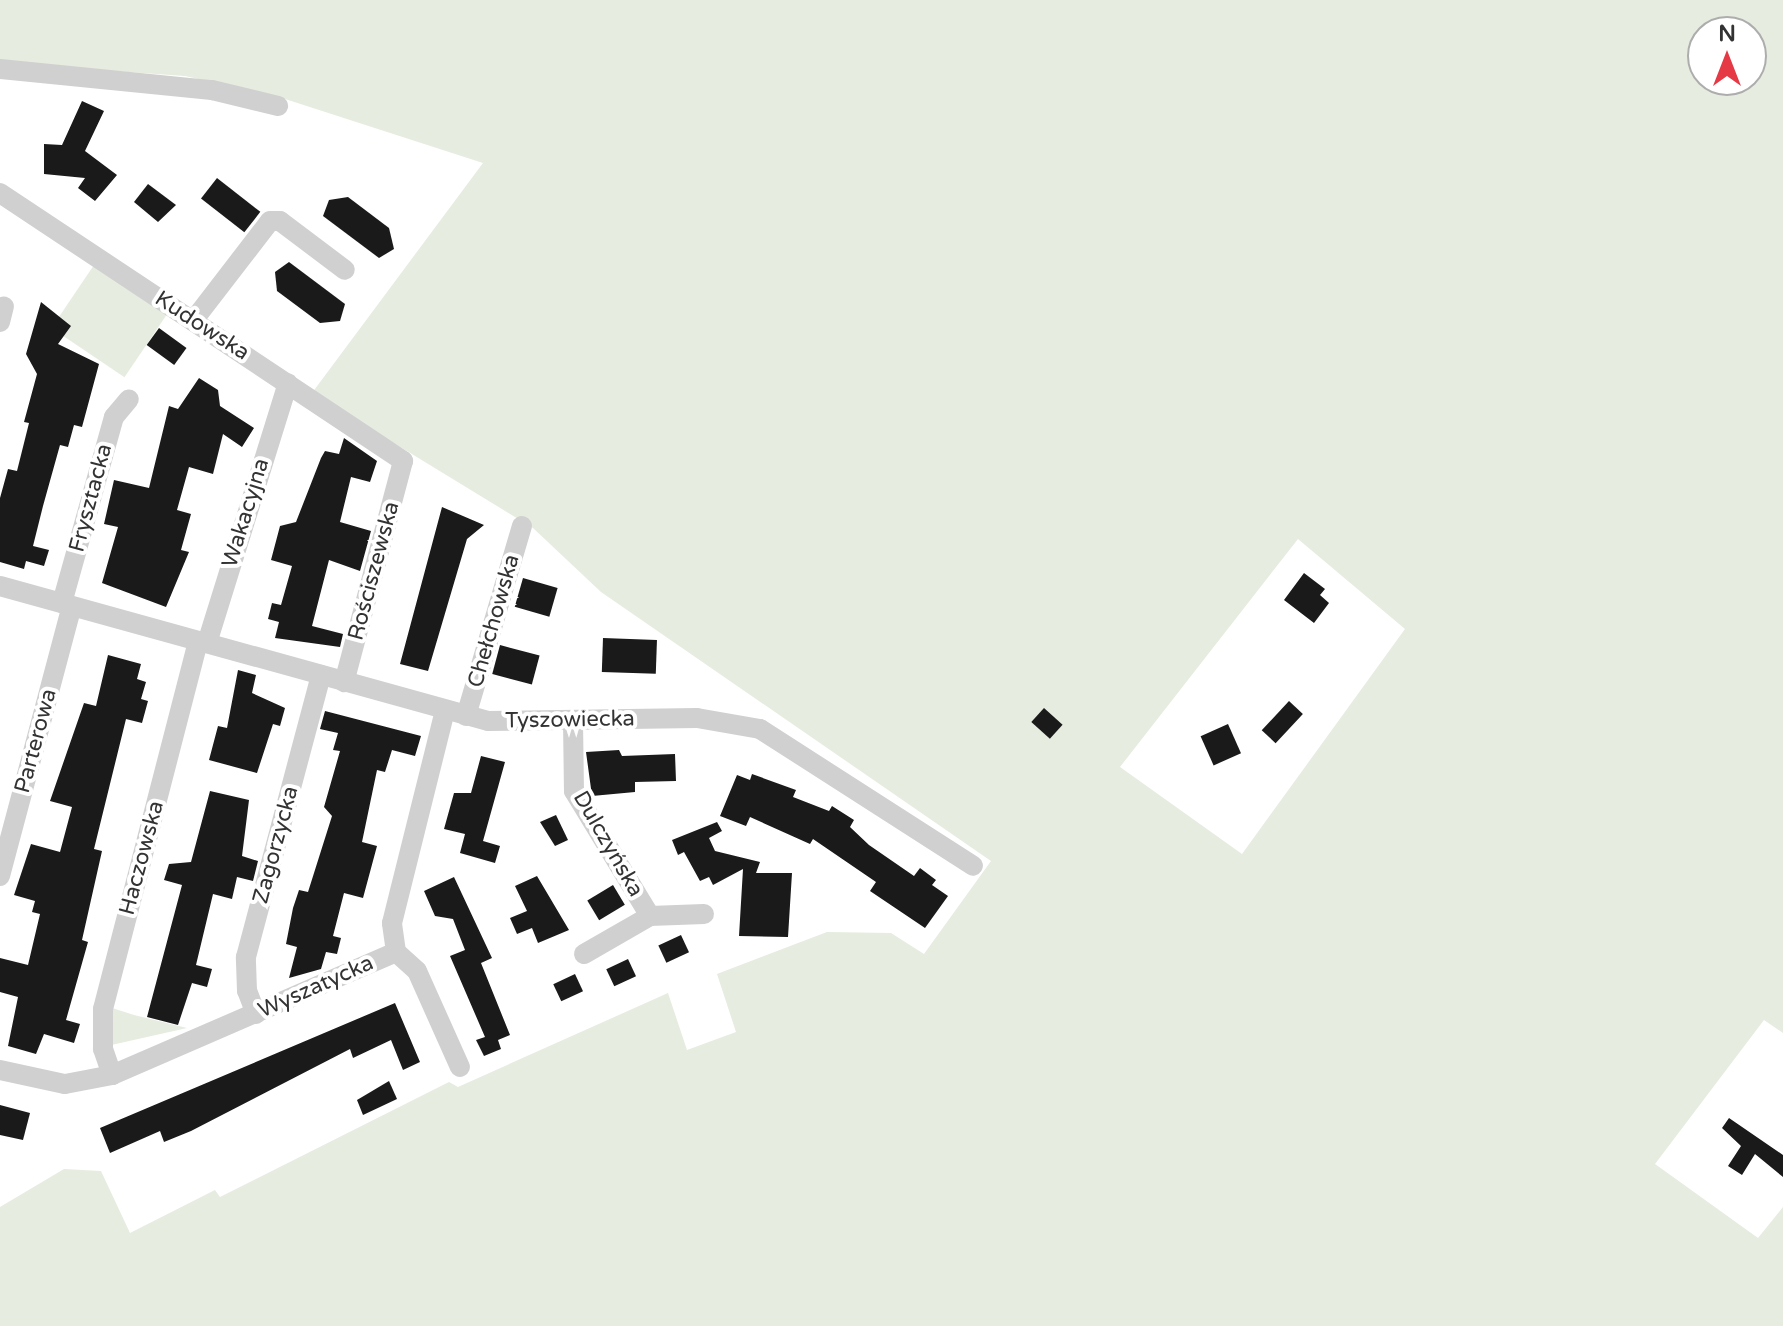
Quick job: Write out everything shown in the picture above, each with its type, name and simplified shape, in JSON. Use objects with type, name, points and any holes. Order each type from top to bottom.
[{"type":"street","points":[[0,69],[212,90],[278,106]]},
{"type":"street","name":"Kudowska","points":[[0,193],[403,461]]},
{"type":"street","points":[[193,321],[270,221],[280,221],[345,270]]},
{"type":"street","name":"Wakacyjna","points":[[203,642],[288,383]]},
{"type":"street","name":"Frysztacka","points":[[67,604],[114,417],[129,399]]},
{"type":"street","name":"Rościszewska","points":[[344,682],[403,461]]},
{"type":"street","name":"Chełchowska","points":[[466,716],[522,526]]},
{"type":"street","name":"Tyszowiecka","points":[[0,586],[466,716],[513,723],[697,718],[760,729],[973,866]]},
{"type":"street","name":"Parterowa","points":[[0,876],[67,604]]},
{"type":"street","name":"Haczowska","points":[[112,1075],[103,1049],[103,1009],[203,642]]},
{"type":"street","name":"Zagorzycka","points":[[256,1014],[247,991],[246,957],[321,675]]},
{"type":"street","name":"Wyszatycka","points":[[0,1070],[65,1084],[112,1075],[396,952],[392,923],[445,710]]},
{"type":"street","name":"Dulczyńska","points":[[573,721],[574,791],[650,916]]},
{"type":"street","name":"Dulczyńska","points":[[584,954],[650,916],[704,914]]},
{"type":"street","points":[[396,952],[417,971],[460,1067]]},
{"type":"shaded area","points":[[0,0],[1783,0],[1783,1033],[1764,1020],[1655,1164],[1758,1238],[1783,1207],[1783,1326],[0,1326],[0,1207],[64,1169],[101,1171],[130,1233],[215,1190],[220,1197],[449,1082],[458,1087],[668,993],[687,1050],[736,1032],[717,974],[827,932],[891,933],[924,954],[991,861],[601,592],[533,528],[312,393],[483,163],[282,98],[185,76],[0,63]],"holes":[[[1298,539],[1405,629],[1242,854],[1120,767]]]},
{"type":"shaded area","points":[[94,265],[167,314],[124,377],[52,328]]},
{"type":"shaded area","points":[[109,1007],[134,1015],[187,1028],[107,1046]]},
{"type":"building","points":[[82,101],[104,111],[85,151],[117,175],[95,201],[78,188],[85,178],[44,174],[44,144],[62,145]]},
{"type":"building","points":[[217,178],[260,212],[244,232],[201,198]]},
{"type":"building","points":[[148,184],[176,205],[158,222],[134,202]]},
{"type":"building","points":[[348,197],[389,228],[394,249],[379,258],[323,216],[329,200]]},
{"type":"building","points":[[289,262],[345,304],[340,321],[320,323],[277,291],[275,272]]},
{"type":"building","points":[[41,302],[71,326],[58,344],[99,364],[82,427],[74,425],[68,447],[60,445],[43,506],[33,546],[49,550],[44,566],[26,561],[24,569],[0,562],[0,498],[8,469],[17,471],[29,423],[24,422],[37,374],[26,354]]},
{"type":"building","points":[[159,328],[187,348],[174,365],[147,345]]},
{"type":"building","points":[[199,378],[218,390],[220,406],[254,428],[242,447],[223,434],[213,474],[189,467],[177,510],[191,514],[181,550],[189,552],[166,607],[102,583],[118,527],[104,524],[114,480],[149,488],[169,406],[178,409]]},
{"type":"building","points":[[344,438],[377,461],[370,482],[351,477],[340,522],[371,531],[360,571],[329,560],[312,626],[343,634],[340,647],[275,638],[279,622],[268,619],[272,603],[281,605],[292,566],[271,560],[280,526],[296,522],[325,451],[339,454]]},
{"type":"building","points":[[442,507],[484,525],[467,539],[428,671],[400,664]]},
{"type":"building","points":[[1304,573],[1325,589],[1320,595],[1329,603],[1314,623],[1284,600]]},
{"type":"building","points":[[523,578],[558,588],[549,617],[515,607]]},
{"type":"building","points":[[603,638],[657,640],[656,674],[602,672]]},
{"type":"building","points":[[500,645],[540,656],[532,685],[492,674]]},
{"type":"building","points":[[108,655],[141,664],[137,679],[146,682],[141,699],[148,701],[142,723],[126,719],[94,849],[102,851],[82,940],[88,942],[66,1020],[80,1024],[74,1043],[44,1034],[36,1054],[8,1046],[18,997],[0,992],[0,958],[28,965],[40,914],[32,912],[35,901],[14,895],[31,844],[60,852],[72,807],[50,801],[84,703],[96,706]]},
{"type":"building","points":[[238,670],[256,675],[252,693],[285,708],[280,726],[273,724],[257,773],[209,760],[218,726],[227,728]]},
{"type":"building","points":[[1289,701],[1303,714],[1276,743],[1262,730]]},
{"type":"building","points":[[1044,708],[1063,725],[1050,739],[1031,722]]},
{"type":"building","points":[[325,711],[421,736],[415,756],[392,750],[385,772],[377,770],[362,842],[377,846],[363,898],[344,893],[333,936],[341,938],[337,954],[326,952],[321,969],[289,978],[297,947],[286,944],[293,908],[299,890],[308,892],[332,816],[324,807],[340,751],[333,750],[338,733],[320,729]]},
{"type":"building","points":[[1228,724],[1241,753],[1214,765],[1201,736]]},
{"type":"building","points":[[619,750],[622,756],[675,754],[676,781],[635,782],[635,792],[592,796],[586,752]]},
{"type":"building","points":[[481,756],[505,762],[483,841],[500,846],[495,863],[460,853],[465,834],[444,829],[454,793],[471,793]]},
{"type":"building","points":[[752,774],[796,790],[793,797],[829,811],[832,806],[854,820],[850,827],[869,845],[914,876],[920,868],[936,880],[932,885],[948,896],[925,928],[870,891],[876,882],[813,839],[810,844],[750,817],[746,826],[720,816],[737,775],[750,780]]},
{"type":"building","points":[[210,791],[249,800],[242,856],[258,861],[253,881],[237,877],[232,899],[213,894],[196,965],[212,969],[207,987],[192,983],[178,1025],[147,1017],[182,885],[164,880],[169,864],[191,862]]},
{"type":"building","points":[[556,815],[568,840],[555,846],[540,822]]},
{"type":"building","points":[[717,822],[722,831],[709,838],[715,851],[760,862],[756,873],[792,873],[788,937],[739,936],[743,869],[713,885],[709,877],[700,881],[684,852],[678,855],[672,840]]},
{"type":"building","points":[[537,876],[569,930],[538,943],[532,928],[517,934],[510,918],[527,911],[515,886]]},
{"type":"building","points":[[454,877],[492,958],[481,963],[510,1035],[498,1040],[501,1049],[484,1056],[476,1040],[485,1037],[450,956],[465,950],[453,919],[435,916],[424,891]]},
{"type":"building","points":[[613,885],[625,905],[599,920],[587,900]]},
{"type":"building","points":[[681,935],[689,952],[666,963],[658,946]]},
{"type":"building","points":[[628,959],[636,976],[614,986],[606,969]]},
{"type":"building","points":[[575,974],[583,991],[561,1001],[553,984]]},
{"type":"building","points":[[395,1003],[420,1062],[403,1070],[391,1040],[353,1058],[350,1049],[191,1131],[164,1142],[160,1131],[110,1153],[100,1128]]},
{"type":"building","points":[[389,1081],[397,1099],[363,1115],[357,1100]]},
{"type":"building","points":[[0,1105],[30,1113],[23,1140],[0,1135]]},
{"type":"building","points":[[1729,1118],[1783,1155],[1783,1177],[1755,1154],[1742,1175],[1728,1166],[1741,1146],[1722,1128]]}]
